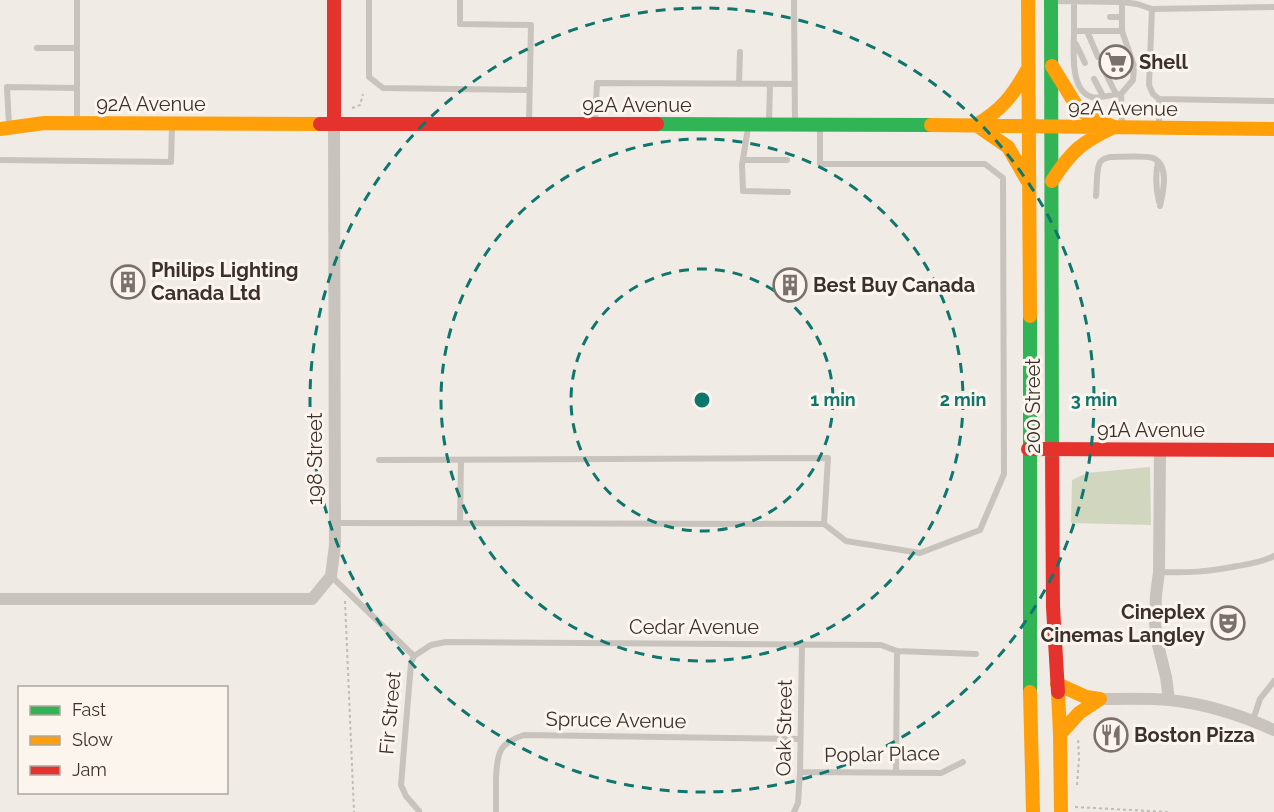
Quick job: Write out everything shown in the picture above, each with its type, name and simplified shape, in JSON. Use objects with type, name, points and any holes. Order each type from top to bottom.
[{"type":"main road","name":"198 Street","points":[[334,0],[334,124]]},
{"type":"main road","name":"200 Street","points":[[1028,0],[1029,660],[1033,812]]},
{"type":"main road","name":"200 Street","points":[[1051,1],[1053,607],[1060,734],[1060,812]]},
{"type":"main road","points":[[1052,65],[1076,105],[1088,116],[1118,127]]},
{"type":"main road","points":[[1028,68],[1007,103],[995,114],[976,125],[1008,147],[1028,183]]},
{"type":"main road","name":"92A Avenue","points":[[4,128],[44,123],[77,123],[976,125],[1274,129]]},
{"type":"main road","points":[[1052,181],[1076,148],[1118,127]]},
{"type":"main road","name":"91A Avenue","points":[[1028,449],[1274,450]]},
{"type":"main road","points":[[1057,684],[1086,697],[1100,699]]},
{"type":"main road","points":[[1060,734],[1079,713],[1100,699]]},
{"type":"street","name":"198 Street","points":[[331,576],[335,545],[334,124]]},
{"type":"street","points":[[1160,450],[1159,572],[1155,623],[1169,700]]},
{"type":"street","points":[[0,599],[312,599],[331,576]]},
{"type":"street","points":[[1100,699],[1169,700],[1209,707],[1253,720],[1274,730]]},
{"type":"lane","points":[[77,0],[77,123]]},
{"type":"lane","points":[[369,0],[369,77],[383,88],[529,90]]},
{"type":"lane","points":[[460,0],[460,24],[531,25],[529,124]]},
{"type":"lane","points":[[794,0],[795,125]]},
{"type":"lane","points":[[1051,1],[1123,1],[1152,9],[1274,7]]},
{"type":"lane","points":[[1074,2],[1074,74],[1082,91],[1092,97],[1118,94],[1133,80],[1134,66],[1122,31],[1123,1]]},
{"type":"lane","points":[[1152,9],[1149,85],[1153,94],[1160,99],[1274,101]]},
{"type":"lane","points":[[1074,17],[1084,17]]},
{"type":"lane","points":[[1110,17],[1122,17]]},
{"type":"lane","points":[[1074,31],[1122,31]]},
{"type":"lane","points":[[1087,31],[1098,57]]},
{"type":"lane","points":[[1074,40],[1085,63]]},
{"type":"lane","points":[[37,48],[77,48]]},
{"type":"lane","points":[[739,84],[740,52]]},
{"type":"lane","points":[[1106,74],[1118,94],[1118,127]]},
{"type":"lane","points":[[1094,79],[1103,96]]},
{"type":"lane","points":[[595,124],[597,83],[795,84]]},
{"type":"lane","points":[[769,125],[770,84]]},
{"type":"lane","points":[[4,128],[7,87],[77,88]]},
{"type":"lane","points":[[1159,128],[1160,99]]},
{"type":"lane","points":[[0,160],[171,162],[172,124]]},
{"type":"lane","points":[[748,125],[742,165],[743,191],[788,192]]},
{"type":"lane","points":[[335,522],[824,524],[846,541],[920,553],[980,530],[1004,474],[1003,178],[985,164],[820,164],[820,125]]},
{"type":"lane","points":[[1096,196],[1098,167],[1104,159],[1152,157],[1158,162],[1163,172],[1160,206]]},
{"type":"lane","points":[[743,160],[787,160]]},
{"type":"lane","points":[[379,460],[828,458],[824,524]]},
{"type":"lane","points":[[460,523],[461,460]]},
{"type":"lane","points":[[1159,572],[1199,573],[1250,564],[1274,556]]},
{"type":"lane","name":"Fir Street","points":[[331,576],[414,656],[411,663],[401,785],[406,796],[420,812]]},
{"type":"lane","name":"Cedar Avenue","points":[[414,656],[431,645],[446,642],[881,645],[897,651],[976,654]]},
{"type":"lane","name":"Oak Street","points":[[794,812],[798,803],[800,772],[802,645]]},
{"type":"lane","points":[[896,772],[897,651]]},
{"type":"lane","points":[[1253,720],[1260,699],[1274,681]]},
{"type":"lane","name":"Spruce Avenue","points":[[496,812],[497,760],[500,751],[505,744],[524,735],[800,739]]},
{"type":"lane","name":"Poplar Place","points":[[800,772],[941,773],[963,762]]},
{"type":"path","points":[[352,108],[360,105],[363,94]]},
{"type":"path","points":[[345,590],[354,812]]},
{"type":"path","points":[[1077,788],[1078,735]]},
{"type":"path","points":[[1075,807],[1169,812]]},
{"type":"green space","points":[[1150,467],[1151,525],[1071,523],[1072,480],[1087,473]]},
{"type":"traffic: fast","points":[[1051,0],[1052,453]]},
{"type":"traffic: fast","points":[[657,124],[931,125]]},
{"type":"traffic: fast","points":[[1030,316],[1030,692]]},
{"type":"traffic: slow","points":[[1028,0],[1030,316]]},
{"type":"traffic: slow","points":[[1052,66],[1076,105],[1088,116],[1114,127]]},
{"type":"traffic: slow","points":[[1027,70],[1006,102],[976,125],[1008,147],[1027,180]]},
{"type":"traffic: slow","points":[[0,129],[44,123],[320,124]]},
{"type":"traffic: slow","points":[[931,125],[1274,129]]},
{"type":"traffic: slow","points":[[1052,181],[1078,148],[1114,127]]},
{"type":"traffic: slow","points":[[1057,684],[1086,697],[1100,699]]},
{"type":"traffic: slow","points":[[1030,692],[1033,812]]},
{"type":"traffic: slow","points":[[1058,692],[1061,812]]},
{"type":"traffic: slow","points":[[1060,734],[1079,713],[1100,699]]},
{"type":"traffic: jam","points":[[334,0],[334,124]]},
{"type":"traffic: jam","points":[[320,124],[657,124]]},
{"type":"traffic: jam","points":[[1028,449],[1274,450]]},
{"type":"traffic: jam","points":[[1052,453],[1053,607],[1058,692]]},
{"type":"place","name":"Shell","points":[[1116,62]]},
{"type":"place","name":"Philips Lighting Canada Ltd","points":[[128,282]]},
{"type":"place","name":"Best Buy Canada","points":[[790,285]]},
{"type":"place","name":"Cineplex Cinemas Langley","points":[[1228,623]]},
{"type":"place","name":"Boston Pizza","points":[[1111,735]]}]
